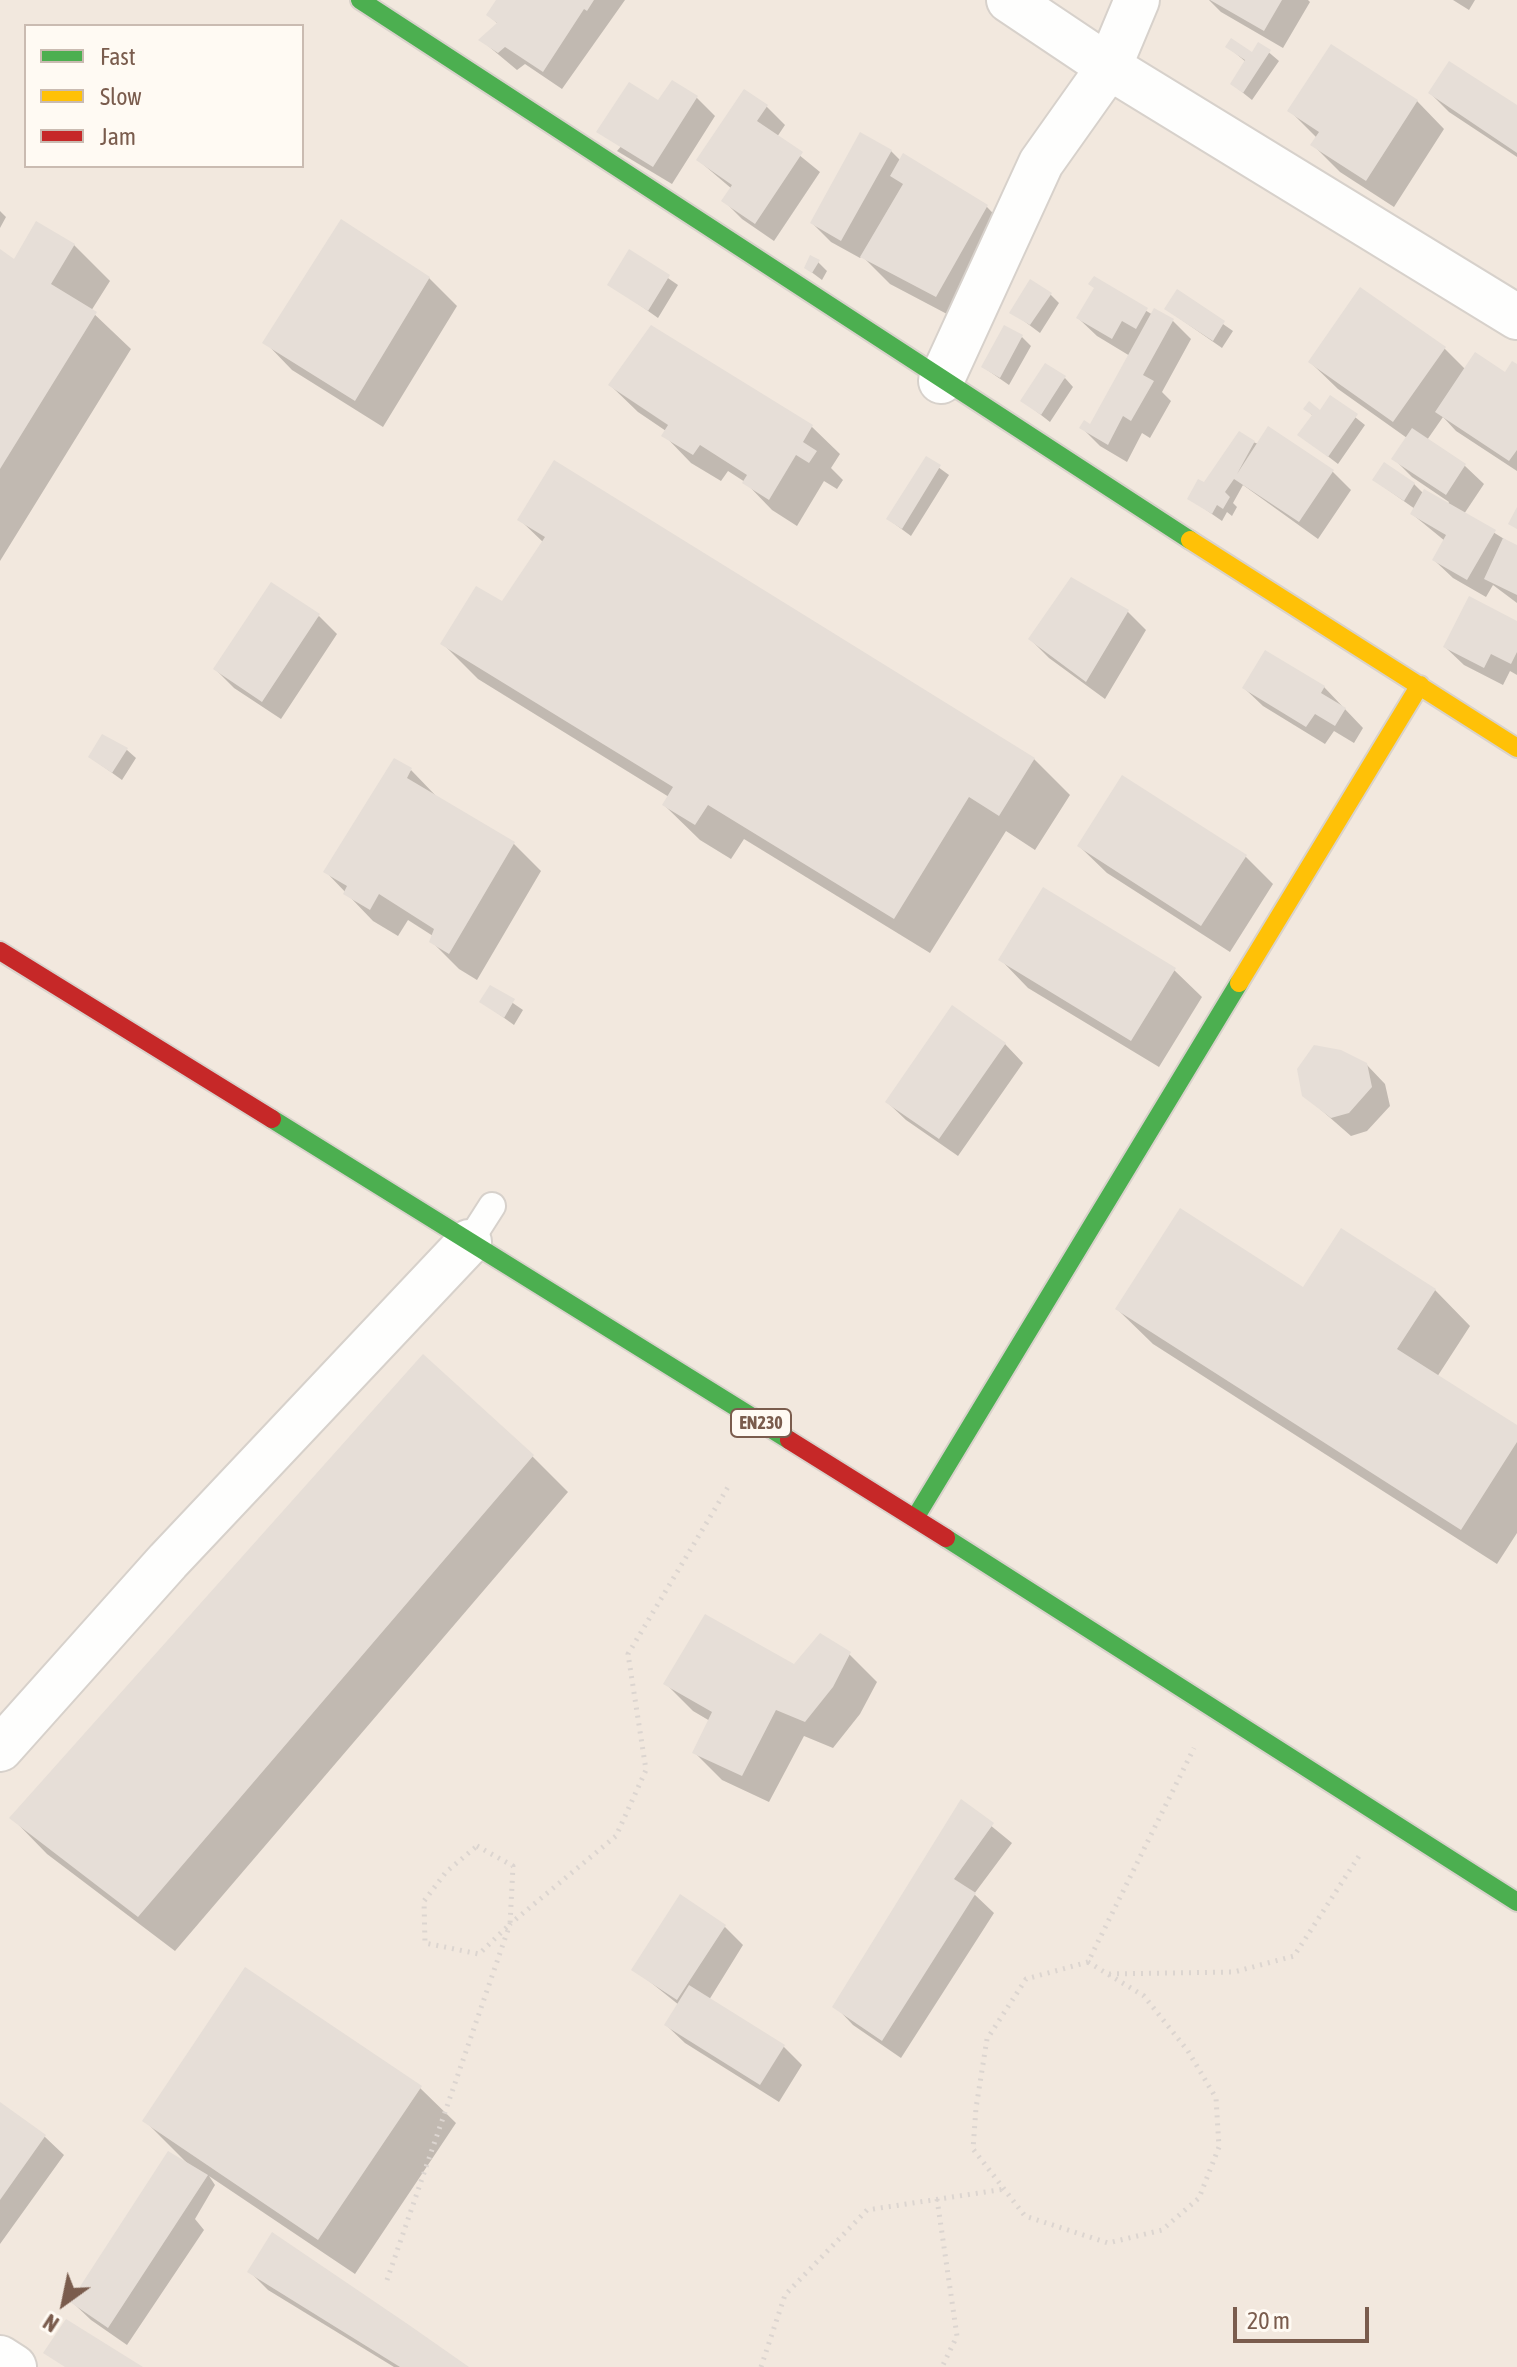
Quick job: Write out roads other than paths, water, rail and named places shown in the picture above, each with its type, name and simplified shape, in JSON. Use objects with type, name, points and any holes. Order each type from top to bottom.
[{"type":"street","points":[[360,0],[941,381],[1517,748]]},
{"type":"street","points":[[1009,0],[1109,67],[1517,317]]},
{"type":"street","points":[[941,381],[1041,163],[1109,67],[1137,0]]},
{"type":"street","points":[[915,1518],[1420,685]]},
{"type":"street","name":"EN230","points":[[0,951],[915,1518],[1517,1902]]},
{"type":"street","points":[[0,1749],[168,1561],[469,1242]]},
{"type":"street","points":[[0,2358],[14,2367]]},
{"type":"lane","points":[[469,1242],[492,1206]]}]
